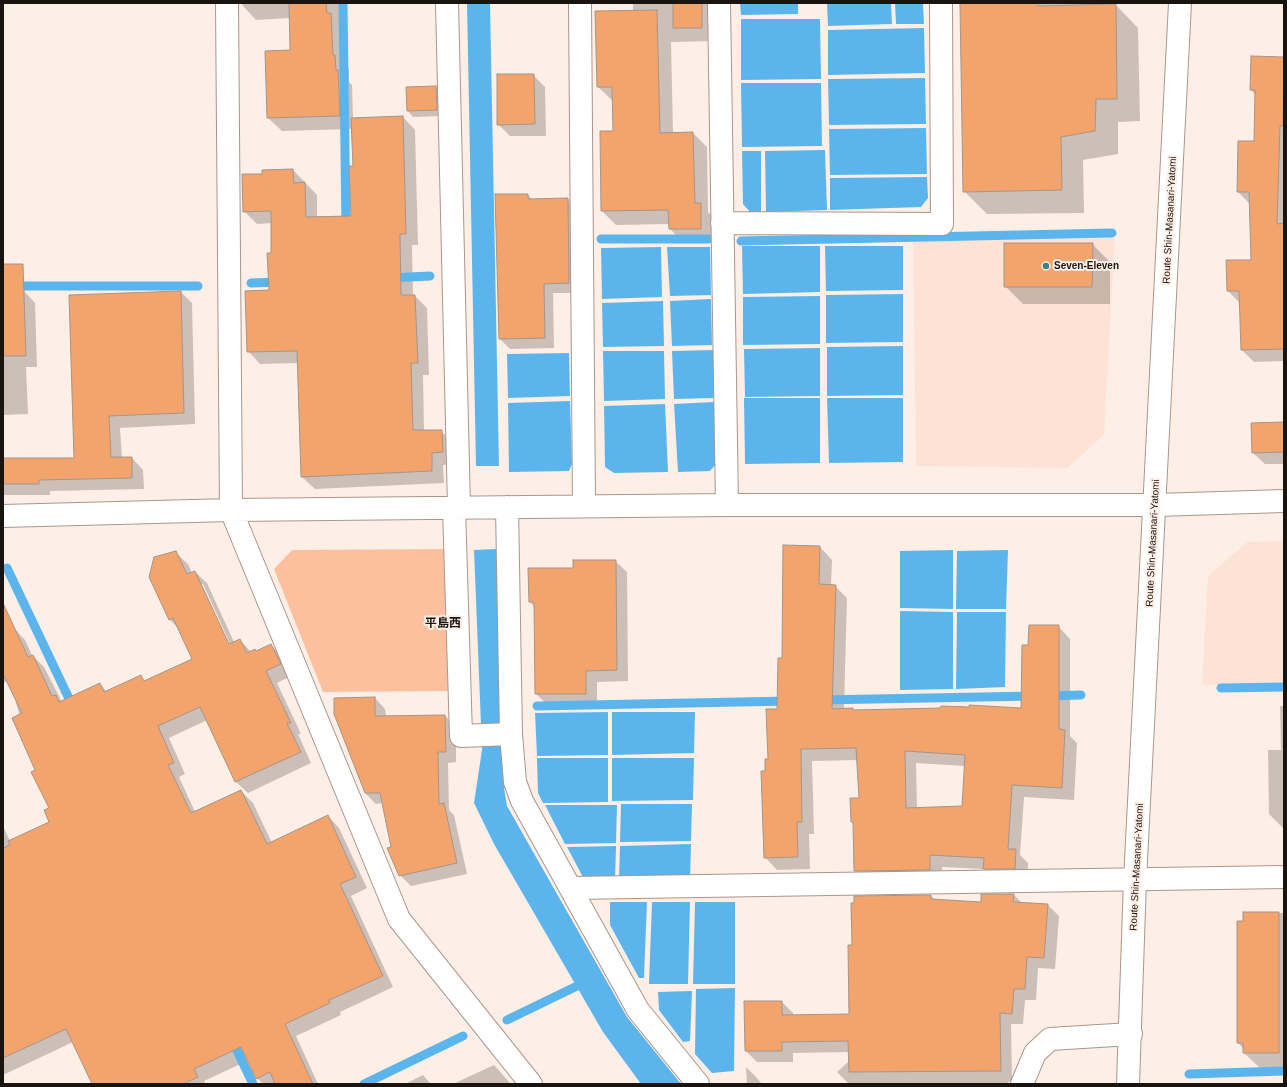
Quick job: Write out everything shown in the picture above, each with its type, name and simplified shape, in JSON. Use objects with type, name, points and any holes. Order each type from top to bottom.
[{"type":"street","points":[[227,3],[231,510],[399,919],[531,1084]]},
{"type":"street","points":[[447,3],[460,736],[511,734]]},
{"type":"street","points":[[580,3],[584,506]]},
{"type":"street","points":[[719,3],[727,505]]},
{"type":"street","points":[[722,223],[942,224],[941,3]]},
{"type":"street","name":"Route Shin-Masanari-Yatomi","points":[[1128,1084],[1131,1034],[1135,880],[1156,505],[1180,3]]},
{"type":"street","points":[[3,516],[231,510],[727,505],[1156,505],[1284,501]]},
{"type":"street","points":[[507,507],[511,734],[515,782],[522,801],[638,1010],[698,1084]]},
{"type":"street","points":[[571,888],[1284,877]]},
{"type":"street","points":[[1022,1084],[1034,1053],[1050,1039],[1131,1034]]},
{"type":"shaded area","points":[[1115,238],[1104,435],[1067,468],[916,466],[913,241]]},
{"type":"shaded area","points":[[1284,541],[1284,683],[1202,685],[1208,576],[1247,542]]},
{"type":"shaded area","points":[[446,549],[450,691],[323,692],[274,569],[292,550]]},
{"type":"water","points":[[467,3],[490,3],[499,466],[476,466]]},
{"type":"water","points":[[740,3],[798,3],[798,14],[741,15]]},
{"type":"water","points":[[827,3],[891,3],[892,24],[828,26]]},
{"type":"water","points":[[895,3],[923,3],[924,24],[896,24]]},
{"type":"water","points":[[741,19],[820,19],[821,79],[741,80]]},
{"type":"water","points":[[924,28],[925,73],[828,75],[828,30]]},
{"type":"water","points":[[925,78],[926,124],[829,125],[828,79]]},
{"type":"water","points":[[741,83],[821,83],[822,146],[742,147]]},
{"type":"water","points":[[926,128],[927,174],[830,175],[829,129]]},
{"type":"water","points":[[825,150],[827,210],[766,212],[765,151]]},
{"type":"water","points":[[742,151],[761,151],[761,212],[750,212],[743,204]]},
{"type":"water","points":[[927,177],[928,198],[921,207],[830,210],[830,178]]},
{"type":"water","points":[[742,246],[820,246],[820,292],[743,294]]},
{"type":"water","points":[[825,246],[903,246],[903,290],[826,291]]},
{"type":"water","points":[[661,247],[662,297],[602,299],[601,248]]},
{"type":"water","points":[[667,247],[710,247],[711,295],[670,296]]},
{"type":"water","points":[[903,294],[903,342],[826,343],[826,295]]},
{"type":"water","points":[[820,296],[820,344],[743,345],[743,297]]},
{"type":"water","points":[[711,299],[712,345],[672,346],[670,301]]},
{"type":"water","points":[[663,301],[664,346],[603,347],[602,303]]},
{"type":"water","points":[[903,346],[903,395],[827,396],[827,347]]},
{"type":"water","points":[[820,348],[820,396],[745,397],[744,349]]},
{"type":"water","points":[[713,350],[714,398],[674,399],[672,351]]},
{"type":"water","points":[[603,351],[664,351],[665,399],[604,401]]},
{"type":"water","points":[[569,353],[570,396],[508,398],[507,354]]},
{"type":"water","points":[[744,398],[820,398],[820,463],[745,464]]},
{"type":"water","points":[[827,398],[903,398],[903,462],[829,463]]},
{"type":"water","points":[[570,401],[572,464],[569,471],[509,472],[508,403]]},
{"type":"water","points":[[714,402],[716,464],[710,471],[678,472],[674,404]]},
{"type":"water","points":[[665,404],[668,472],[614,473],[605,467],[604,406]]},
{"type":"water","points":[[497,549],[504,788],[507,806],[627,1017],[681,1084],[641,1084],[603,1032],[494,844],[474,803],[482,750],[474,550]]},
{"type":"water","points":[[953,550],[953,609],[900,608],[900,551]]},
{"type":"water","points":[[1008,550],[1006,609],[956,609],[957,551]]},
{"type":"water","points":[[900,611],[953,612],[953,689],[900,690]]},
{"type":"water","points":[[957,612],[1006,612],[1005,687],[956,689]]},
{"type":"water","points":[[608,712],[608,755],[537,756],[535,713]]},
{"type":"water","points":[[612,712],[695,712],[694,753],[612,755]]},
{"type":"water","points":[[537,758],[608,758],[608,802],[543,803],[538,793]]},
{"type":"water","points":[[612,758],[694,758],[693,800],[612,801]]},
{"type":"water","points":[[621,804],[692,804],[691,841],[620,842]]},
{"type":"water","points":[[545,805],[617,805],[616,843],[565,844]]},
{"type":"water","points":[[691,844],[690,881],[619,881],[620,846]]},
{"type":"water","points":[[616,846],[615,881],[585,881],[567,847]]},
{"type":"water","points":[[610,902],[647,902],[644,978],[639,978],[610,925]]},
{"type":"water","points":[[652,902],[690,902],[688,984],[649,984]]},
{"type":"water","points":[[695,902],[735,902],[735,984],[693,984]]},
{"type":"water","points":[[735,988],[734,1071],[712,1073],[695,1054],[696,989]]},
{"type":"water","points":[[692,991],[690,1041],[683,1042],[659,1010],[658,992]]},
{"type":"building","points":[[289,3],[326,3],[327,13],[331,13],[333,55],[335,55],[336,70],[338,70],[340,116],[267,118],[265,51],[290,50]]},
{"type":"building","points":[[673,3],[702,3],[702,28],[673,28]]},
{"type":"building","points":[[960,3],[1038,3],[1038,6],[1116,4],[1117,99],[1096,99],[1095,131],[1061,137],[1062,190],[963,192]]},
{"type":"building","points":[[657,10],[660,133],[693,132],[695,203],[701,203],[701,229],[669,229],[668,210],[601,211],[600,131],[613,131],[612,87],[597,87],[595,11]]},
{"type":"building","points":[[1251,56],[1284,57],[1283,126],[1280,126],[1277,224],[1284,223],[1284,349],[1241,350],[1239,291],[1227,291],[1226,260],[1251,260],[1249,192],[1237,192],[1238,141],[1254,141],[1255,90],[1250,90]]},
{"type":"building","points":[[497,74],[534,74],[535,124],[497,125]]},
{"type":"building","points":[[436,86],[437,110],[407,111],[406,87]]},
{"type":"building","points":[[403,116],[406,234],[400,234],[401,295],[415,295],[418,363],[411,363],[413,430],[442,430],[443,452],[432,453],[432,471],[301,477],[297,351],[247,352],[245,291],[269,290],[267,253],[271,253],[271,211],[243,212],[242,174],[262,174],[262,170],[293,169],[294,183],[305,182],[306,217],[351,216],[349,166],[353,166],[351,118]]},
{"type":"building","points":[[495,194],[528,194],[528,199],[568,198],[569,283],[544,284],[545,338],[499,339]]},
{"type":"building","points":[[1004,243],[1093,243],[1092,287],[1004,287]]},
{"type":"building","points":[[3,264],[23,264],[26,356],[3,356]]},
{"type":"building","points":[[181,291],[184,413],[109,416],[111,457],[132,457],[132,478],[39,480],[39,484],[3,484],[3,458],[74,458],[69,295]]},
{"type":"building","points":[[1284,422],[1284,452],[1252,453],[1251,423]]},
{"type":"building","points":[[783,545],[820,546],[819,584],[836,585],[832,709],[940,708],[941,706],[969,707],[969,705],[1021,708],[1022,645],[1028,645],[1029,625],[1059,625],[1059,729],[1065,730],[1062,788],[1012,785],[1008,849],[1016,849],[1015,869],[983,869],[984,858],[930,855],[930,870],[854,871],[853,822],[851,822],[850,798],[859,798],[856,748],[801,749],[802,822],[797,822],[798,857],[764,858],[761,771],[765,771],[765,759],[768,759],[766,709],[777,709],[778,658],[782,658]],"holes":[[[905,751],[965,755],[962,806],[906,808]]]},
{"type":"building","points":[[176,551],[187,574],[195,571],[229,644],[240,639],[247,653],[255,649],[256,651],[271,644],[281,664],[266,671],[291,723],[287,723],[301,752],[235,782],[200,707],[158,726],[174,763],[168,765],[191,813],[241,790],[267,844],[328,815],[356,877],[340,884],[383,976],[329,1000],[330,1003],[285,1024],[313,1084],[275,1084],[270,1072],[256,1079],[241,1047],[194,1069],[198,1077],[183,1084],[92,1084],[66,1029],[3,1058],[3,848],[10,845],[8,841],[49,822],[44,810],[49,808],[31,772],[35,770],[12,718],[22,713],[3,674],[3,603],[28,657],[33,655],[52,696],[56,695],[59,702],[100,683],[104,692],[141,675],[144,681],[192,659],[173,618],[169,620],[149,577],[154,557]]},
{"type":"building","points":[[573,560],[616,560],[617,670],[586,671],[586,694],[535,694],[534,602],[529,602],[528,568],[573,568]]},
{"type":"building","points":[[375,697],[375,716],[445,715],[446,752],[438,752],[439,804],[444,803],[457,863],[399,876],[387,848],[391,847],[380,793],[365,793],[334,714],[334,698]]},
{"type":"building","points":[[981,894],[1014,894],[1013,902],[1048,904],[1044,958],[1027,957],[1025,989],[1014,989],[1012,1014],[1000,1013],[1001,1071],[849,1072],[848,1041],[782,1042],[782,1051],[745,1051],[744,1001],[782,1001],[782,1015],[849,1014],[848,945],[852,945],[851,903],[854,903],[854,896],[931,895],[931,899],[981,902]]},
{"type":"building","points":[[1243,912],[1279,912],[1279,1053],[1243,1053],[1243,1043],[1237,1043],[1237,921],[1243,921]]},
{"type":"waterway","points":[[343,3],[346,228]]},
{"type":"waterway","points":[[741,241],[1112,233]]},
{"type":"waterway","points":[[601,239],[708,239]]},
{"type":"waterway","points":[[389,278],[430,276]]},
{"type":"waterway","points":[[251,283],[280,282]]},
{"type":"waterway","points":[[3,286],[198,286]]},
{"type":"waterway","points":[[7,568],[73,707]]},
{"type":"waterway","points":[[1221,688],[1284,687]]},
{"type":"waterway","points":[[1048,696],[1081,695]]},
{"type":"waterway","points":[[820,700],[1034,696]]},
{"type":"waterway","points":[[537,706],[790,701]]},
{"type":"waterway","points":[[507,1020],[577,986]]},
{"type":"waterway","points":[[364,1084],[463,1036]]},
{"type":"waterway","points":[[231,1038],[253,1084]]},
{"type":"waterway","points":[[1189,1074],[1284,1071]]},
{"type":"place","name":"Seven-Eleven","points":[[1046,266]]},
{"type":"district","name":"平島西","points":[[443,624]]}]
